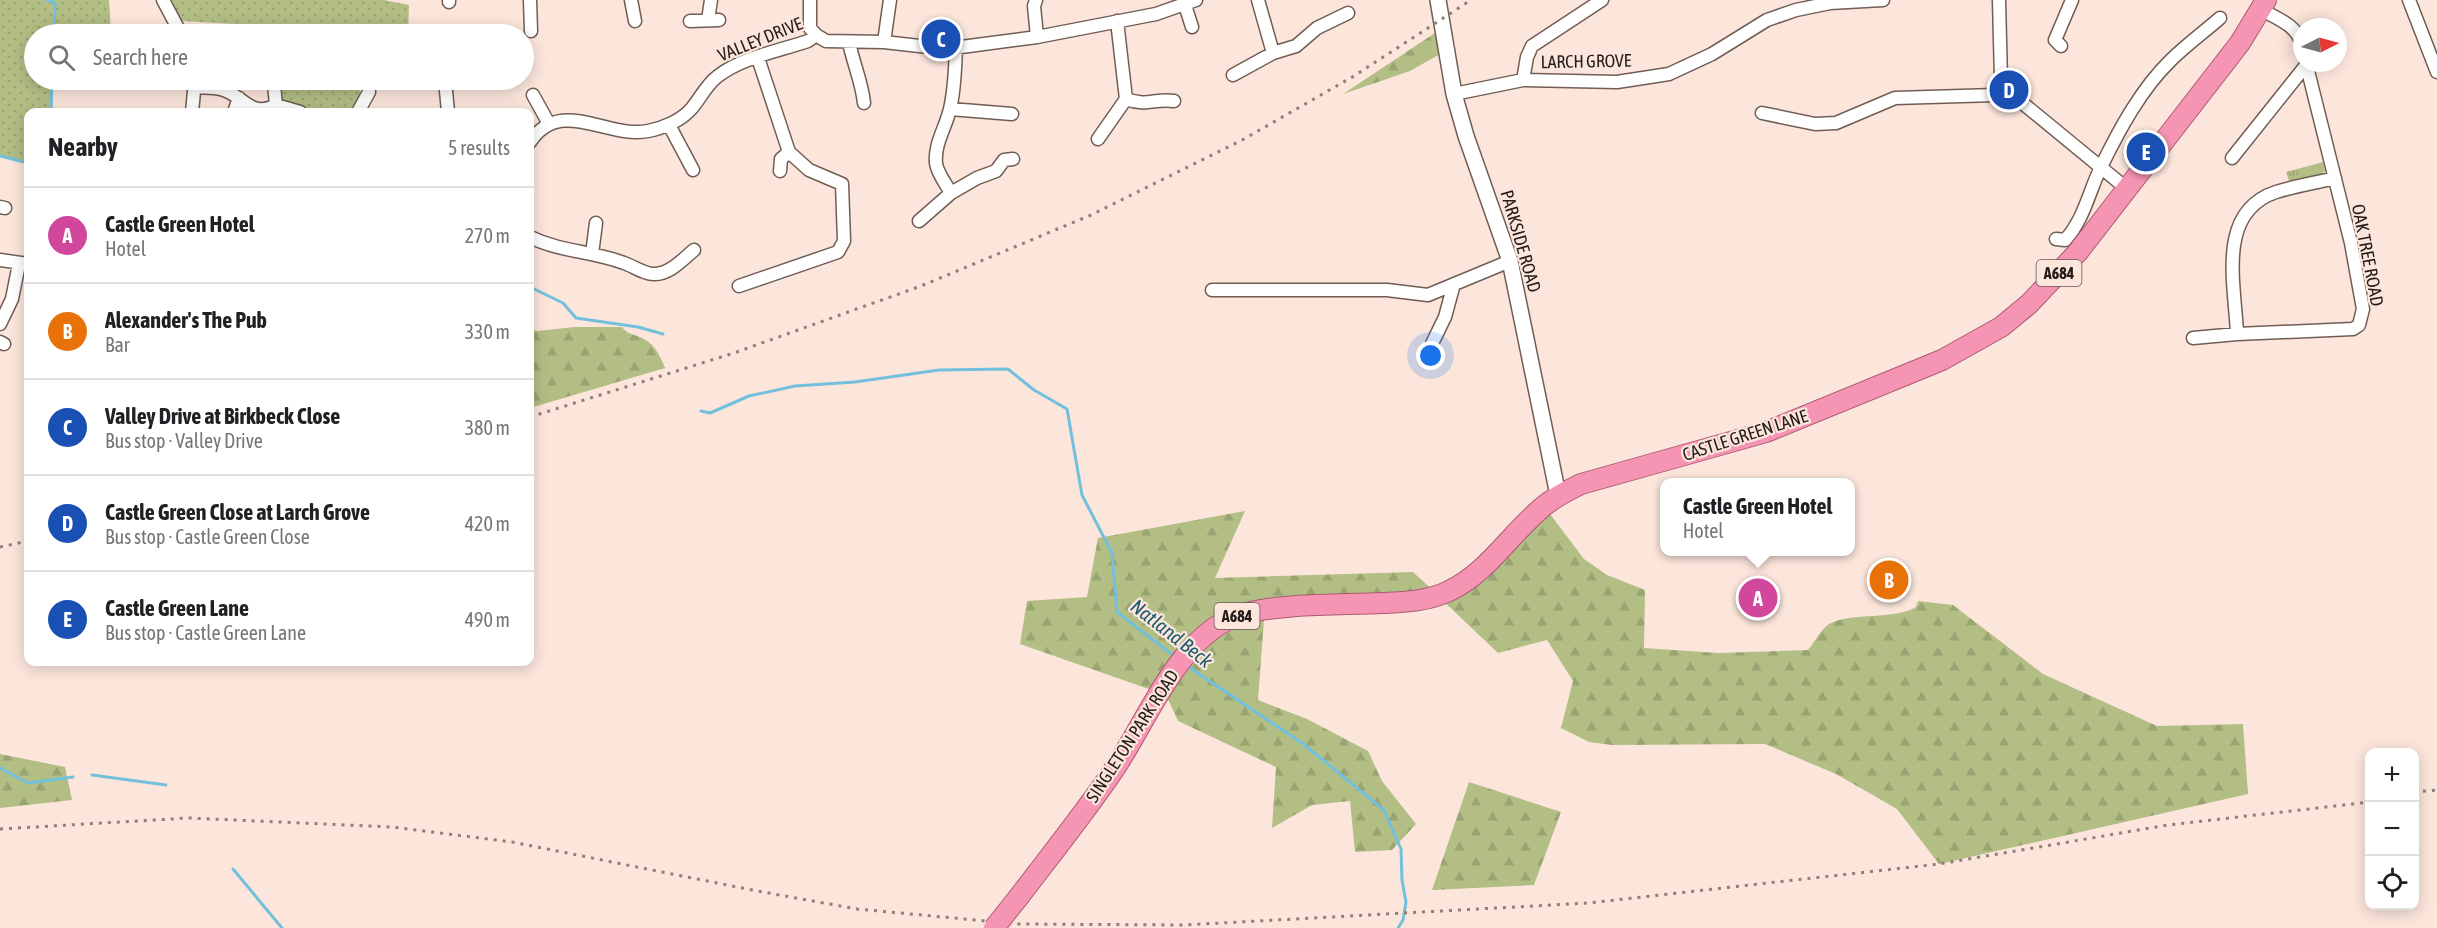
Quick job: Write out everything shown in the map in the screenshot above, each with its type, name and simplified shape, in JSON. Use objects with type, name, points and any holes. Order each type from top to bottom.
[{"type":"highway","name":"CASTLE GREEN LANE","points":[[1558,495],[1581,484],[1610,475],[1766,432],[1901,378],[1967,348],[2001,327],[2052,281],[2078,252],[2240,43],[2264,5]]},
{"type":"highway","name":"SINGLETON PARK ROAD","points":[[994,928],[1131,745],[1177,667],[1195,645],[1214,628],[1240,614],[1267,609],[1390,603],[1438,596],[1463,584],[1482,569],[1537,512],[1558,495]]},
{"type":"street","points":[[163,0],[176,24]]},
{"type":"street","points":[[530,0],[531,24]]},
{"type":"street","points":[[631,0],[635,21]]},
{"type":"street","points":[[690,21],[713,20],[711,0]]},
{"type":"street","points":[[810,0],[810,28],[816,35]]},
{"type":"street","points":[[884,42],[890,0]]},
{"type":"street","points":[[1036,0],[1034,6],[1037,37]]},
{"type":"street","points":[[1152,0],[1156,14]]},
{"type":"street","points":[[1258,0],[1273,52]]},
{"type":"street","name":"PARKSIDE ROAD","points":[[1438,0],[1454,94],[1466,136],[1510,261],[1558,495]]},
{"type":"street","points":[[1523,80],[1527,57],[1532,46],[1602,0]]},
{"type":"street","name":"LARCH GROVE","points":[[1454,94],[1523,80],[1617,82],[1669,74],[1712,54],[1767,20],[1829,2],[1883,0]]},
{"type":"street","points":[[1999,0],[2001,80],[2004,91],[2020,101],[2126,188]]},
{"type":"street","points":[[2061,46],[2055,40],[2072,0]]},
{"type":"street","points":[[2409,0],[2437,72]]},
{"type":"street","points":[[1191,2],[1192,27]]},
{"type":"street","name":"VALLEY DRIVE","points":[[549,124],[564,120],[577,120],[634,133],[669,125],[690,110],[708,85],[719,75],[758,58],[808,41],[816,35],[826,41],[884,42],[946,49],[1037,37],[1156,14],[1191,2]]},
{"type":"street","points":[[2264,5],[2293,28]]},
{"type":"street","points":[[1233,75],[1273,52],[1296,46],[1331,20],[1348,13]]},
{"type":"street","points":[[2056,239],[2065,240],[2074,230],[2100,168],[2128,116],[2155,78],[2170,60],[2220,18]]},
{"type":"street","points":[[1098,139],[1126,99],[1117,21]]},
{"type":"street","points":[[849,42],[852,63],[863,86],[864,104]]},
{"type":"street","points":[[951,193],[936,165],[937,145],[945,130],[955,83],[956,47]]},
{"type":"street","points":[[739,286],[838,252],[844,241],[842,183],[809,170],[789,152],[758,58]]},
{"type":"street","points":[[2232,158],[2299,72]]},
{"type":"street","name":"OAK TREE ROAD","points":[[2193,338],[2237,333],[2353,329],[2359,325],[2363,309],[2351,243],[2308,72]]},
{"type":"street","points":[[192,108],[194,90]]},
{"type":"street","points":[[222,90],[239,98],[250,108]]},
{"type":"street","points":[[274,90],[276,105]]},
{"type":"street","points":[[445,90],[448,108]]},
{"type":"street","points":[[1762,113],[1815,124],[1836,123],[1895,98],[1995,95],[2004,91]]},
{"type":"street","points":[[360,108],[369,92]]},
{"type":"street","points":[[533,95],[549,124],[534,136]]},
{"type":"street","points":[[235,108],[239,98]]},
{"type":"street","points":[[1126,99],[1145,104],[1164,99],[1174,101]]},
{"type":"street","points":[[271,108],[276,105],[286,108]]},
{"type":"street","points":[[950,109],[1012,114]]},
{"type":"street","points":[[669,125],[693,170]]},
{"type":"street","points":[[780,171],[782,159],[789,152]]},
{"type":"street","points":[[919,221],[951,193],[976,178],[996,171],[1004,160],[1013,159]]},
{"type":"street","points":[[2237,333],[2233,245],[2235,230],[2251,207],[2275,192],[2335,178]]},
{"type":"street","points":[[592,254],[596,223]]},
{"type":"street","points":[[534,239],[568,251],[592,254],[622,262],[653,275],[669,270],[694,250]]},
{"type":"street","points":[[0,260],[24,264],[12,299],[0,324]]},
{"type":"street","points":[[1212,290],[1387,291],[1428,295],[1510,261]]},
{"type":"street","points":[[1427,354],[1445,316],[1454,284]]},
{"type":"green space","points":[[0,0],[109,0],[110,24],[24,24],[24,90],[52,90],[51,108],[24,108],[24,162],[0,156]]},
{"type":"green space","points":[[171,0],[384,0],[409,5],[408,24],[236,24],[181,21]]},
{"type":"green space","points":[[1438,31],[1442,53],[1410,71],[1343,94]]},
{"type":"green space","points":[[278,90],[360,90],[360,97],[355,108],[286,108],[276,105]]},
{"type":"green space","points":[[2323,162],[2325,171],[2320,175],[2289,181],[2286,172]]},
{"type":"green space","points":[[575,327],[622,327],[626,332],[641,337],[652,345],[665,368],[534,407],[534,330]]},
{"type":"green space","points":[[1544,506],[1584,559],[1607,575],[1645,590],[1644,648],[1718,653],[1808,650],[1826,626],[1838,620],[1907,611],[1916,607],[1918,601],[1953,605],[2043,674],[2157,726],[2243,724],[2248,794],[1939,864],[1897,809],[1836,774],[1765,744],[1612,745],[1589,742],[1561,728],[1573,681],[1547,640],[1498,653],[1438,596],[1265,606],[1258,700],[1307,719],[1368,751],[1382,781],[1416,824],[1392,850],[1355,852],[1350,801],[1312,805],[1272,828],[1276,767],[1178,721],[1166,695],[1020,644],[1027,601],[1087,597],[1098,538],[1245,511],[1215,578],[1413,572],[1439,596]]},
{"type":"green space","points":[[0,754],[65,767],[72,800],[0,808]]},
{"type":"green space","points":[[1469,782],[1561,812],[1534,885],[1432,890]]},
{"type":"waterway","name":"Natland Beck","points":[[47,0],[55,3],[54,24]]},
{"type":"waterway","name":"Natland Beck","points":[[51,108],[52,90]]},
{"type":"waterway","points":[[0,156],[24,162]]},
{"type":"waterway","name":"Natland Beck","points":[[534,289],[563,303],[576,318],[638,327],[663,334]]},
{"type":"waterway","name":"Natland Beck","points":[[701,411],[710,413],[749,396],[795,386],[855,382],[939,370],[1008,369],[1034,390],[1067,409],[1082,495],[1112,553],[1117,612],[1175,657]]},
{"type":"waterway","name":"Natland Beck","points":[[1187,666],[1302,743],[1384,810],[1401,849],[1402,880],[1406,902],[1403,920],[1398,928]]},
{"type":"waterway","points":[[0,768],[28,783],[73,777]]},
{"type":"waterway","points":[[92,775],[166,785]]},
{"type":"waterway","points":[[233,869],[282,928]]},
{"type":"railway","points":[[534,416],[734,353],[921,286],[1091,215],[1244,139],[1354,76],[1471,0]]},
{"type":"railway","points":[[0,547],[24,542]]},
{"type":"railway","points":[[2419,792],[2437,790]]},
{"type":"railway","points":[[0,829],[189,818],[392,827],[512,842],[857,909],[1018,924],[1184,925],[1588,903],[1939,864],[2168,825],[2365,803]]},
{"type":"place","name":"Valley Drive at Birkbeck Close","points":[[941,39]]},
{"type":"place","name":"Castle Green Close at Larch Grove","points":[[2009,90]]},
{"type":"place","name":"Castle Green Lane","points":[[2146,152]]},
{"type":"place","name":"Alexander's The Pub","points":[[1889,580]]},
{"type":"place","name":"Castle Green Hotel","points":[[1758,598]]}]
